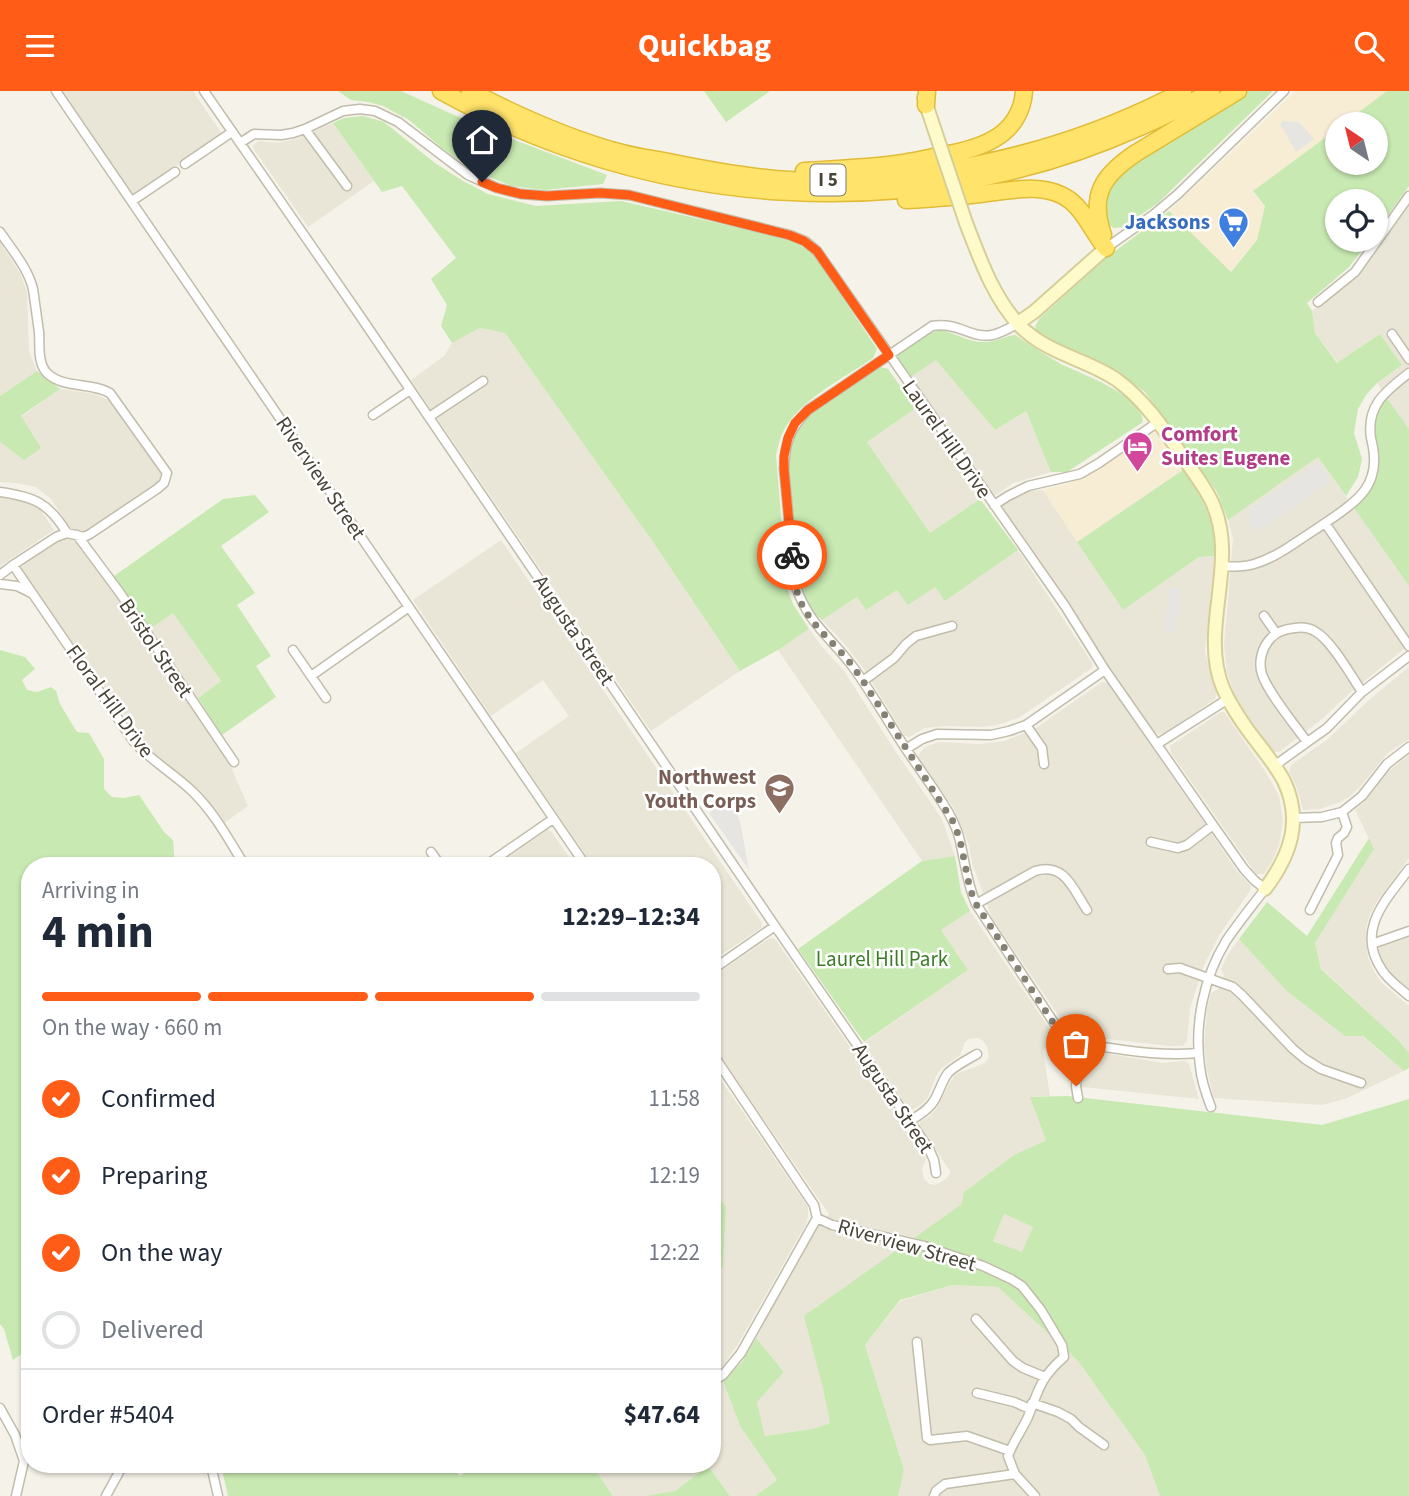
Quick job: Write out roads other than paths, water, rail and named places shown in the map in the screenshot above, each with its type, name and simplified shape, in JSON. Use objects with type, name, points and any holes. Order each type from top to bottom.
[{"type":"highway","points":[[426,91],[447,94]]},
{"type":"highway","points":[[746,175],[895,164],[961,152],[982,145],[1008,129],[1022,105],[1024,91]]},
{"type":"highway","name":"I 5","points":[[471,92],[573,137],[622,153],[746,175],[835,181],[898,176],[984,164],[1075,139],[1127,119],[1183,91]]},
{"type":"highway","name":"I 5","points":[[447,94],[519,129],[618,164],[670,177],[763,191],[810,194],[922,188],[1014,171],[1117,137],[1212,91]]},
{"type":"highway","points":[[1106,248],[1096,210],[1102,187],[1110,174],[1136,153],[1238,91]]},
{"type":"highway","points":[[855,193],[875,198],[909,200],[1021,189],[1050,191],[1072,201],[1106,248]]},
{"type":"street","name":"Riverview Street","points":[[56,91],[580,857]]},
{"type":"street","name":"Augusta Street","points":[[204,91],[910,1121],[931,1153],[936,1173]]},
{"type":"street","points":[[1198,1053],[1155,1054],[1082,1044],[1067,1037],[1054,1024],[976,904],[954,823],[863,681],[848,660],[818,628],[800,601],[794,584],[784,456],[795,423],[808,410],[932,326],[953,325],[979,335],[992,335],[1004,331],[1034,312],[1106,248],[1178,194],[1284,91]]},
{"type":"street","points":[[925,96],[966,223],[986,274],[1004,305],[1018,323],[1044,345],[1116,379],[1141,401],[1211,501],[1221,531],[1223,550],[1215,661],[1220,680],[1235,712],[1284,782],[1294,818],[1291,843],[1281,867],[1227,941],[1214,963],[1209,979],[1202,1004],[1198,1053],[1211,1107]]},
{"type":"street","name":"Laurel Hill Drive","points":[[240,143],[254,134],[281,135],[305,129],[343,111],[375,111],[398,122],[468,175],[497,188],[534,195],[629,195],[804,241],[817,251],[1065,606],[1105,670],[1244,869],[1265,889]]},
{"type":"street","points":[[305,129],[346,186]]},
{"type":"street","points":[[185,164],[232,132]]},
{"type":"street","points":[[132,201],[174,172]]},
{"type":"street","points":[[1318,302],[1355,272],[1409,196]]},
{"type":"street","points":[[0,232],[22,265],[32,286],[44,369],[56,379],[110,393],[167,473],[164,482],[131,508],[90,534],[84,537],[67,533],[55,537],[0,575]]},
{"type":"street","points":[[1392,334],[1409,359]]},
{"type":"street","points":[[1222,566],[1253,565],[1270,558],[1352,504],[1372,477],[1374,462],[1370,418],[1387,390],[1409,373]]},
{"type":"street","points":[[429,417],[483,381]]},
{"type":"street","points":[[373,415],[410,390]]},
{"type":"street","points":[[994,505],[1028,486],[1080,474],[1158,422]]},
{"type":"street","points":[[0,492],[26,496],[43,504],[54,513],[67,533]]},
{"type":"street","points":[[1325,523],[1409,646]]},
{"type":"street","name":"Bristol Street","points":[[78,535],[234,762]]},
{"type":"street","name":"Floral Hill Drive","points":[[13,565],[134,742],[201,800],[239,857]]},
{"type":"street","points":[[0,584],[17,586],[34,595]]},
{"type":"street","points":[[311,675],[409,607]]},
{"type":"street","points":[[1264,616],[1276,633]]},
{"type":"street","points":[[863,681],[894,658],[916,636],[952,626]]},
{"type":"street","points":[[1307,742],[1262,675],[1260,664],[1264,650],[1276,633],[1301,627],[1315,631],[1325,639],[1362,692]]},
{"type":"street","points":[[293,650],[326,698]]},
{"type":"street","points":[[1274,766],[1327,728],[1362,692],[1409,656]]},
{"type":"street","points":[[906,749],[937,733],[991,735],[1026,725],[1105,670]]},
{"type":"street","points":[[1157,744],[1228,699]]},
{"type":"street","points":[[1026,725],[1042,748],[1044,764]]},
{"type":"street","points":[[1294,818],[1322,817],[1342,812],[1362,796],[1387,764],[1409,747]]},
{"type":"street","points":[[1310,910],[1338,855],[1336,843],[1347,827],[1342,812]]},
{"type":"street","points":[[498,857],[553,819]]},
{"type":"street","points":[[1151,842],[1178,848],[1187,845],[1213,825]]},
{"type":"street","points":[[431,852],[435,857]]},
{"type":"street","points":[[976,904],[1035,871],[1046,868],[1057,870],[1064,876],[1087,909]]},
{"type":"street","points":[[1409,869],[1375,918],[1372,944],[1381,969],[1409,996]]},
{"type":"street","points":[[721,963],[775,926]]},
{"type":"street","points":[[1372,944],[1409,931]]},
{"type":"street","points":[[1168,969],[1180,968],[1233,987],[1305,1059],[1321,1069],[1361,1083]]},
{"type":"street","points":[[1078,1098],[1076,1086],[1082,1044]]},
{"type":"street","points":[[910,1121],[928,1109],[947,1075],[976,1054]]},
{"type":"street","name":"Riverview Street","points":[[721,1066],[814,1203],[817,1218],[832,1225],[924,1246],[983,1266],[1022,1286],[1041,1310],[1062,1345],[1064,1357],[1045,1377]]},
{"type":"street","points":[[721,1376],[741,1353],[817,1218]]},
{"type":"street","points":[[976,1319],[1013,1361],[1045,1377],[1037,1389],[1028,1417],[1008,1456],[1015,1474],[1035,1496]]},
{"type":"street","points":[[917,1342],[927,1438],[930,1440],[967,1436],[1010,1451]]},
{"type":"street","points":[[977,1393],[1058,1412],[1104,1445]]},
{"type":"street","points":[[0,1408],[21,1452]]},
{"type":"street","points":[[16,1496],[21,1473]]},
{"type":"street","points":[[106,1496],[119,1473]]},
{"type":"street","points":[[213,1473],[218,1496]]},
{"type":"street","points":[[934,1496],[936,1491],[946,1484],[1015,1474]]},
{"type":"place","name":"Jacksons","points":[[1233,249]]},
{"type":"place","name":"Comfort Suites Eugene","points":[[1138,473]]},
{"type":"place","name":"Northwest Youth Corps","points":[[779,816]]},
{"type":"park label","name":"Laurel Hill Park","points":[[882,959]]}]
